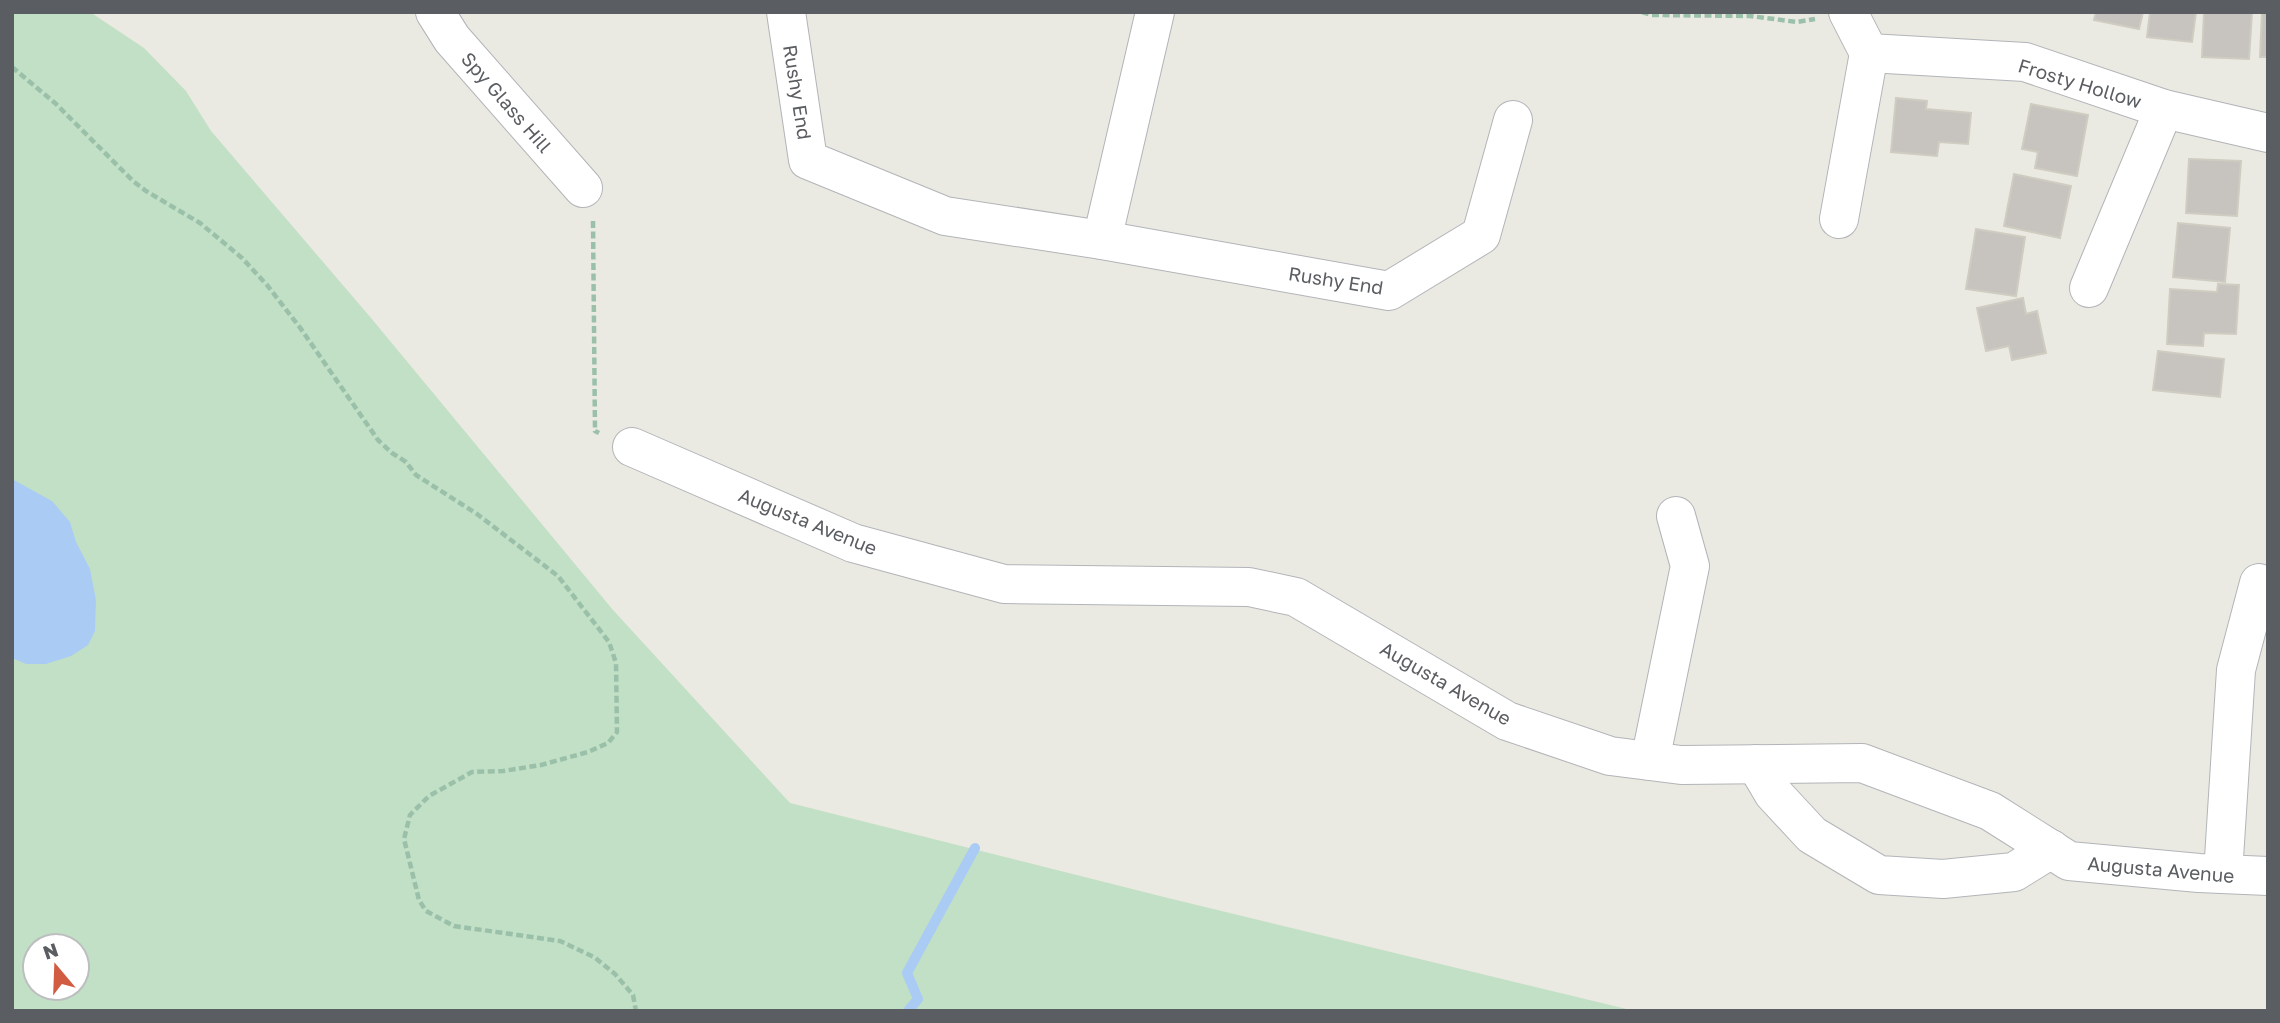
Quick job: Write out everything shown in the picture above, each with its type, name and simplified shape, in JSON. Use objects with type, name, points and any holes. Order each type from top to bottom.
[{"type":"street","name":"Spy Glass Hill","points":[[435,12],[452,39],[583,188]]},
{"type":"street","name":"Rushy End","points":[[786,12],[808,160],[945,216],[1102,240],[1388,291],[1481,235],[1513,120]]},
{"type":"street","points":[[1102,240],[1155,12]]},
{"type":"street","points":[[1839,219],[1869,53],[1848,13]]},
{"type":"street","name":"Frosty Hollow","points":[[1869,53],[2025,62],[2164,109],[2268,133]]},
{"type":"street","name":"Frosty Hollow","points":[[2089,288],[2164,109]]},
{"type":"street","name":"Augusta Avenue","points":[[632,447],[853,543],[1004,584],[1248,587],[1296,597],[1507,721],[1610,756],[1681,765],[1862,763],[1990,811],[2069,861],[2268,876]]},
{"type":"street","points":[[1650,761],[1690,566],[1676,516]]},
{"type":"street","points":[[2223,874],[2236,670],[2259,583]]},
{"type":"street","points":[[1756,764],[1773,793],[1812,835],[1878,875],[1943,879],[2014,872],[2051,849]]},
{"type":"path","points":[[1642,12],[1651,15],[1749,16],[1797,22],[1848,13]]},
{"type":"path","points":[[12,67],[55,103],[133,181],[200,223],[242,258],[276,294],[378,440],[406,462],[416,475],[477,514],[558,576],[609,642],[616,663],[617,732],[608,743],[588,752],[541,765],[503,771],[472,772],[429,796],[410,815],[404,839],[419,900],[426,911],[454,926],[560,941],[594,957],[615,974],[633,995],[636,1011]]},
{"type":"path","points":[[583,188],[593,215],[595,432],[632,447]]},
{"type":"green space","points":[[12,12],[90,12],[144,48],[186,91],[211,131],[371,318],[613,610],[790,803],[1635,1011],[12,1011]]},
{"type":"water","points":[[12,479],[52,501],[70,522],[76,542],[90,569],[96,600],[95,631],[88,645],[71,656],[46,664],[26,664],[12,658]]},
{"type":"building","points":[[2096,12],[2143,12],[2139,29],[2094,20]]},
{"type":"building","points":[[2150,12],[2196,12],[2192,42],[2147,37]]},
{"type":"building","points":[[2204,12],[2252,12],[2249,59],[2202,57]]},
{"type":"building","points":[[2262,12],[2268,12],[2268,57],[2260,57]]},
{"type":"building","points":[[1896,98],[1927,101],[1926,109],[1971,113],[1968,144],[1939,142],[1937,156],[1891,152]]},
{"type":"building","points":[[2031,104],[2088,115],[2077,176],[2035,168],[2038,152],[2022,149]]},
{"type":"building","points":[[2189,159],[2241,161],[2237,216],[2186,213]]},
{"type":"building","points":[[2014,174],[2071,186],[2060,238],[2004,226]]},
{"type":"building","points":[[2178,223],[2230,228],[2225,282],[2173,277]]},
{"type":"building","points":[[1976,229],[2025,237],[2016,296],[1966,289]]},
{"type":"building","points":[[2218,284],[2239,285],[2236,334],[2204,333],[2203,346],[2167,344],[2170,289],[2217,292]]},
{"type":"building","points":[[2023,298],[2026,314],[2037,311],[2046,353],[2012,360],[2009,346],[1986,351],[1977,308]]},
{"type":"building","points":[[2158,351],[2224,359],[2220,397],[2153,390]]},
{"type":"waterway","points":[[908,1011],[918,999],[907,973],[975,848]]}]
